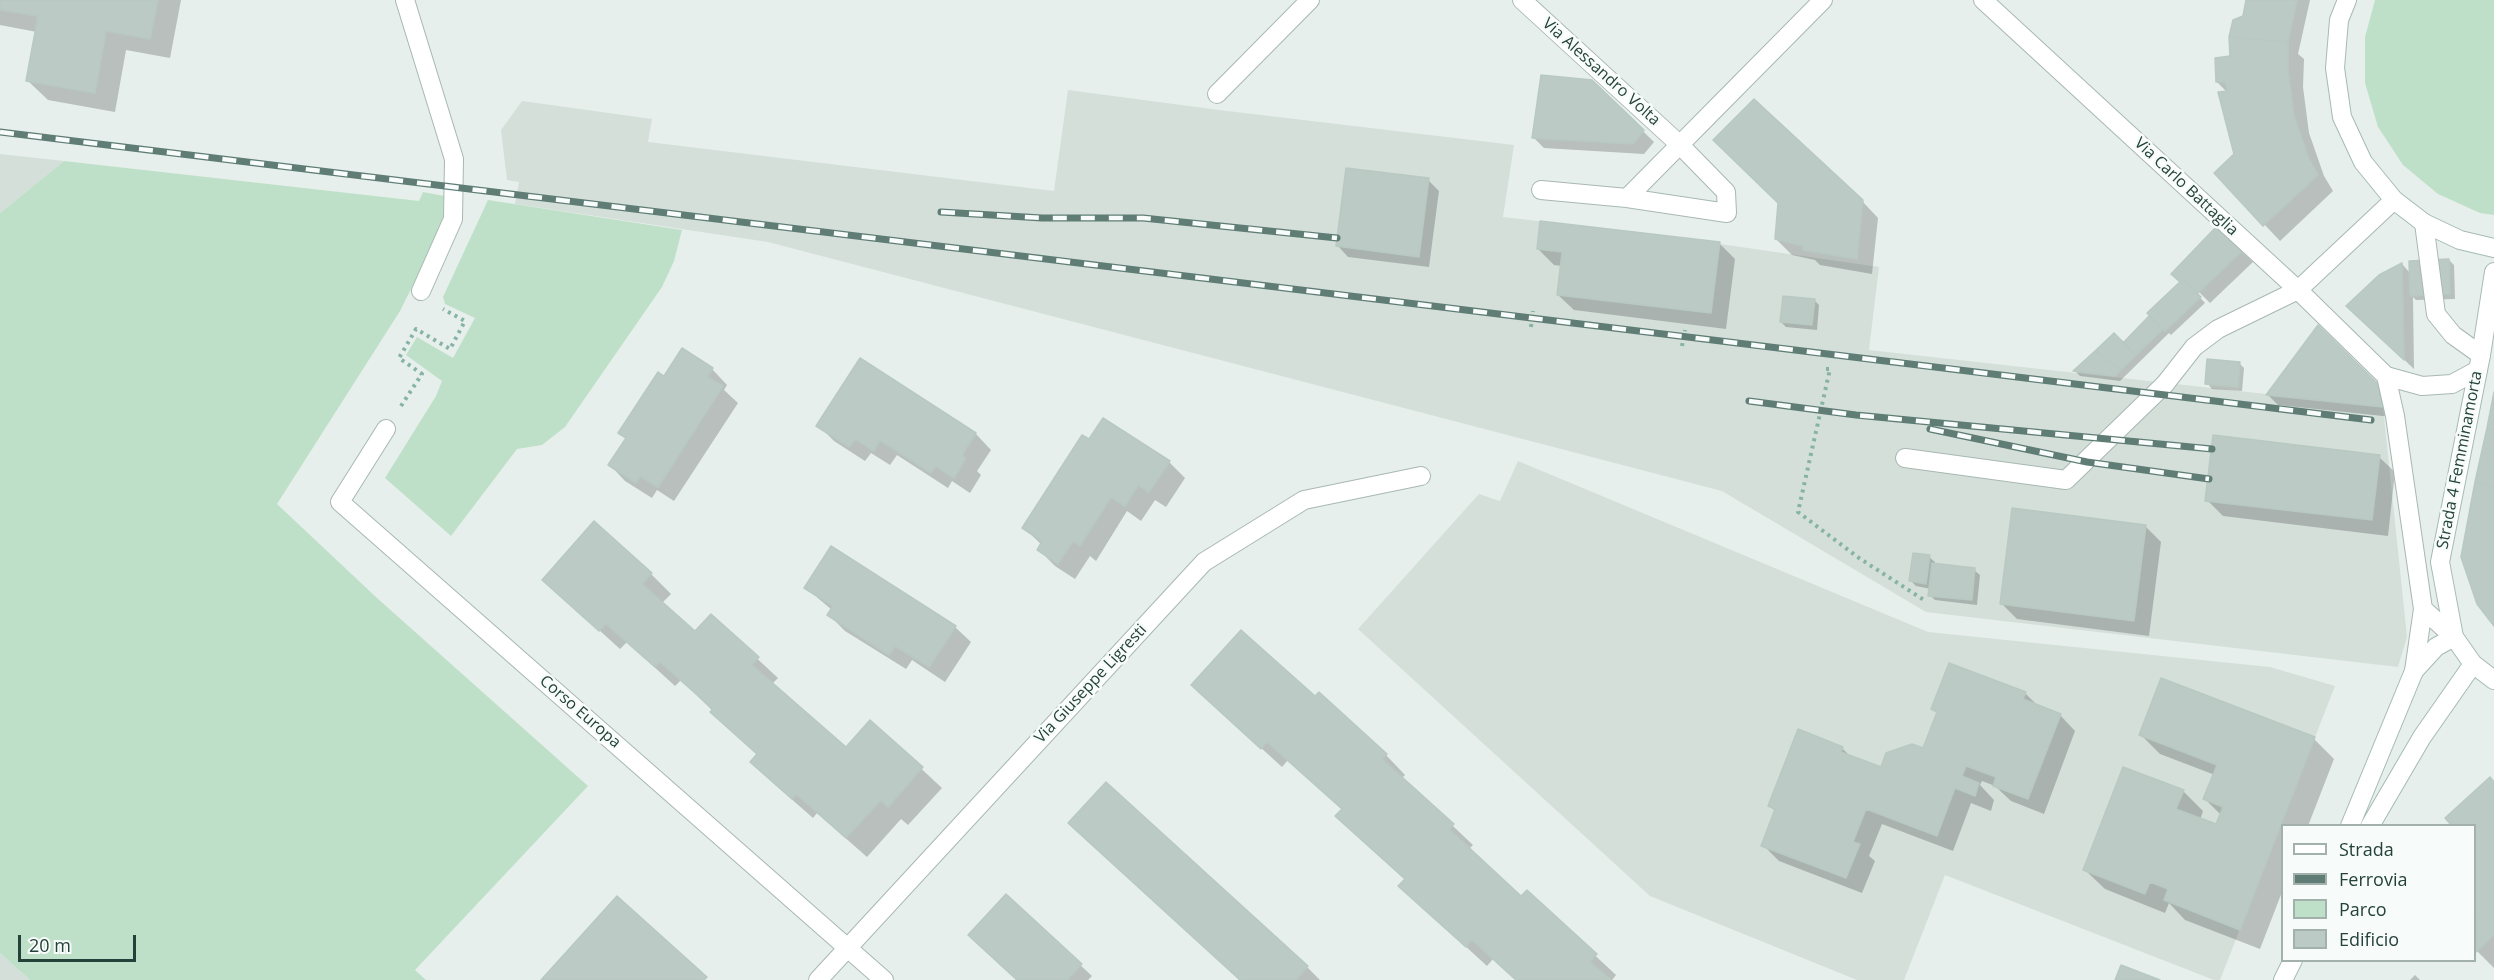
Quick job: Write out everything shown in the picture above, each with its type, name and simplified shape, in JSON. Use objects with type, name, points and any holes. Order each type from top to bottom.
[{"type":"street","points":[[405,0],[454,159],[453,219],[422,291]]},
{"type":"street","points":[[1217,94],[1310,0]]},
{"type":"street","name":"Via Alessandro Volta","points":[[1522,0],[1679,144],[1726,192],[1727,213],[1627,198]]},
{"type":"street","points":[[1540,190],[1627,198],[1823,0]]},
{"type":"street","name":"Via Carlo Battaglia","points":[[1983,0],[2298,290],[2386,376]]},
{"type":"street","points":[[2347,0],[2339,20],[2335,68],[2342,117],[2363,162],[2394,200],[2424,223],[2460,240],[2494,248]]},
{"type":"street","points":[[1905,458],[2066,480],[2165,384],[2194,347],[2218,329],[2298,290],[2394,200]]},
{"type":"street","points":[[2350,824],[2414,671],[2423,609],[2395,416],[2386,376],[2422,386],[2452,384],[2479,363],[2436,314],[2424,223]]},
{"type":"street","name":"Strada 4 Femminamorta","points":[[2494,273],[2440,562],[2454,638],[2473,664],[2494,680]]},
{"type":"street","name":"Corso Europa","points":[[386,429],[340,502],[884,980]]},
{"type":"street","name":"Via Giuseppe Ligresti","points":[[818,980],[1204,562],[1304,500],[1421,476]]},
{"type":"street","points":[[2414,671],[2436,647],[2454,638],[2423,609]]},
{"type":"street","points":[[2371,824],[2422,737],[2473,664]]},
{"type":"street","points":[[2283,980],[2292,962]]},
{"type":"path","points":[[386,429],[422,374],[399,358],[416,329],[450,349],[465,321],[442,308]]},
{"type":"path","points":[[1531,327],[1533,311]]},
{"type":"path","points":[[1682,346],[1685,330]]},
{"type":"path","points":[[1826,369],[1830,369],[1798,512],[1859,558],[1924,600]]},
{"type":"shaded area","points":[[1068,90],[1514,145],[1503,217],[1720,242],[1720,244],[1879,267],[1869,350],[2383,407],[2407,637],[2398,667],[1926,612],[1722,491],[768,242],[515,204],[519,182],[507,180],[501,130],[522,101],[652,119],[648,142],[1054,191]]},
{"type":"shaded area","points":[[0,154],[64,161],[0,213]]},
{"type":"shaded area","points":[[1518,461],[1928,632],[2270,667],[2335,686],[2220,980],[2214,980],[1945,875],[1904,980],[1857,980],[1650,896],[1358,629],[1479,494],[1500,501]]},
{"type":"shaded area","points":[[0,953],[30,980],[0,980]]},
{"type":"green space","points":[[2375,0],[2494,0],[2494,215],[2480,213],[2438,194],[2403,165],[2378,127],[2365,83],[2365,37]]},
{"type":"green space","points":[[64,161],[419,201],[423,192],[444,196],[443,225],[400,311],[277,504],[377,598],[588,786],[415,970],[426,980],[30,980],[0,953],[0,213]]},
{"type":"green space","points":[[488,200],[682,230],[674,261],[662,287],[565,427],[542,445],[517,449],[451,536],[385,478],[436,396],[442,381],[406,355],[417,337],[453,358],[475,318],[445,304],[443,297]]},
{"type":"building","points":[[0,0],[158,0],[150,39],[106,31],[95,93],[26,81],[38,16],[0,10]]},
{"type":"building","points":[[2246,0],[2297,0],[2288,42],[2229,37],[2233,20],[2243,16]]},
{"type":"building","points":[[2229,37],[2288,42],[2288,70],[2294,116],[2309,159],[2318,175],[2263,226],[2214,173],[2234,154],[2218,92],[2228,91],[2225,82],[2216,82],[2215,58],[2230,56]]},
{"type":"building","points":[[1541,75],[1592,80],[1644,130],[1633,144],[1532,138]]},
{"type":"building","points":[[1754,99],[1863,200],[1857,259],[1803,250],[1803,246],[1775,239],[1778,203],[1713,140]]},
{"type":"building","points":[[1346,168],[1429,178],[1419,257],[1336,246]]},
{"type":"building","points":[[1540,221],[1720,242],[1711,313],[1557,295],[1562,252],[1537,249]]},
{"type":"building","points":[[2217,226],[2243,250],[2198,293],[2183,279],[2180,282],[2171,274]]},
{"type":"building","points":[[2449,259],[2450,294],[2410,296],[2409,261]]},
{"type":"building","points":[[2402,263],[2404,360],[2346,306],[2379,275]]},
{"type":"building","points":[[2183,279],[2201,297],[2165,331],[2147,313]]},
{"type":"building","points":[[1783,296],[1815,299],[1812,325],[1780,322]]},
{"type":"building","points":[[2149,316],[2163,329],[2136,355],[2123,343]]},
{"type":"building","points":[[2318,325],[2377,383],[2383,407],[2266,395]]},
{"type":"building","points":[[2114,333],[2136,355],[2121,370],[2095,351]]},
{"type":"building","points":[[682,348],[713,368],[707,377],[723,386],[658,487],[640,476],[636,483],[608,465],[626,438],[618,433],[658,372],[664,376]]},
{"type":"building","points":[[2095,351],[2121,370],[2115,376],[2073,371]]},
{"type":"building","points":[[860,358],[976,433],[962,455],[966,458],[954,478],[935,466],[931,473],[880,440],[874,451],[855,439],[849,447],[816,426]]},
{"type":"building","points":[[2207,359],[2240,362],[2238,387],[2205,384]]},
{"type":"building","points":[[2494,392],[2494,430],[2487,428]]},
{"type":"building","points":[[1103,418],[1170,461],[1149,492],[1138,485],[1125,506],[1111,497],[1080,546],[1073,541],[1058,564],[1037,550],[1042,541],[1022,528],[1082,435],[1089,439]]},
{"type":"building","points":[[2487,428],[2494,430],[2494,487],[2475,482]]},
{"type":"building","points":[[2213,435],[2380,455],[2372,520],[2205,501]]},
{"type":"building","points":[[2475,482],[2494,487],[2494,626],[2477,604],[2461,557]]},
{"type":"building","points":[[2012,508],[2146,525],[2134,621],[2000,604]]},
{"type":"building","points":[[594,521],[652,573],[642,584],[695,631],[711,614],[759,657],[752,665],[846,747],[870,720],[923,767],[888,807],[881,800],[846,838],[796,794],[792,799],[750,762],[757,754],[710,712],[713,709],[660,662],[655,667],[606,624],[599,631],[542,580]]},
{"type":"building","points":[[831,546],[956,626],[929,667],[895,646],[889,655],[827,615],[833,606],[804,588]]},
{"type":"building","points":[[1913,553],[1930,555],[1926,584],[1909,581]]},
{"type":"building","points":[[1932,563],[1975,568],[1972,600],[1928,596]]},
{"type":"building","points":[[1241,630],[1315,696],[1319,692],[1387,754],[1382,759],[1454,824],[1449,829],[1521,896],[1527,890],[1597,954],[1590,962],[1611,980],[1516,980],[1472,940],[1466,947],[1398,886],[1405,879],[1335,816],[1342,809],[1267,742],[1261,749],[1191,685]]},
{"type":"building","points":[[1949,663],[2026,692],[2023,699],[2061,714],[2028,799],[1993,786],[1996,777],[1966,766],[1962,776],[1979,783],[1975,796],[1955,788],[1937,836],[1866,809],[1853,842],[1860,844],[1846,878],[1761,846],[1775,809],[1768,806],[1798,729],[1843,747],[1841,752],[1881,767],[1886,753],[1912,744],[1923,748],[1937,712],[1931,709]]},
{"type":"building","points":[[2161,678],[2315,737],[2240,930],[2164,900],[2168,889],[2150,882],[2145,894],[2083,870],[2123,767],[2184,790],[2176,809],[2216,824],[2223,807],[2203,799],[2217,765],[2139,735]]},
{"type":"building","points":[[2490,777],[2494,782],[2494,935],[2476,952],[2476,824],[2450,824],[2445,818]]},
{"type":"building","points":[[1106,782],[1308,966],[1296,980],[1240,980],[1068,823]]},
{"type":"building","points":[[1006,894],[1082,964],[1067,980],[1017,980],[968,935]]},
{"type":"building","points":[[617,896],[707,977],[704,980],[541,980]]},
{"type":"building","points":[[2121,965],[2160,980],[2115,980]]},
{"type":"railway","points":[[0,132],[2371,420]]},
{"type":"railway","points":[[941,212],[1042,218],[1143,218],[1337,238]]},
{"type":"railway","points":[[1749,401],[1856,415],[2212,449]]},
{"type":"railway","points":[[1930,429],[2087,462],[2209,479]]}]
